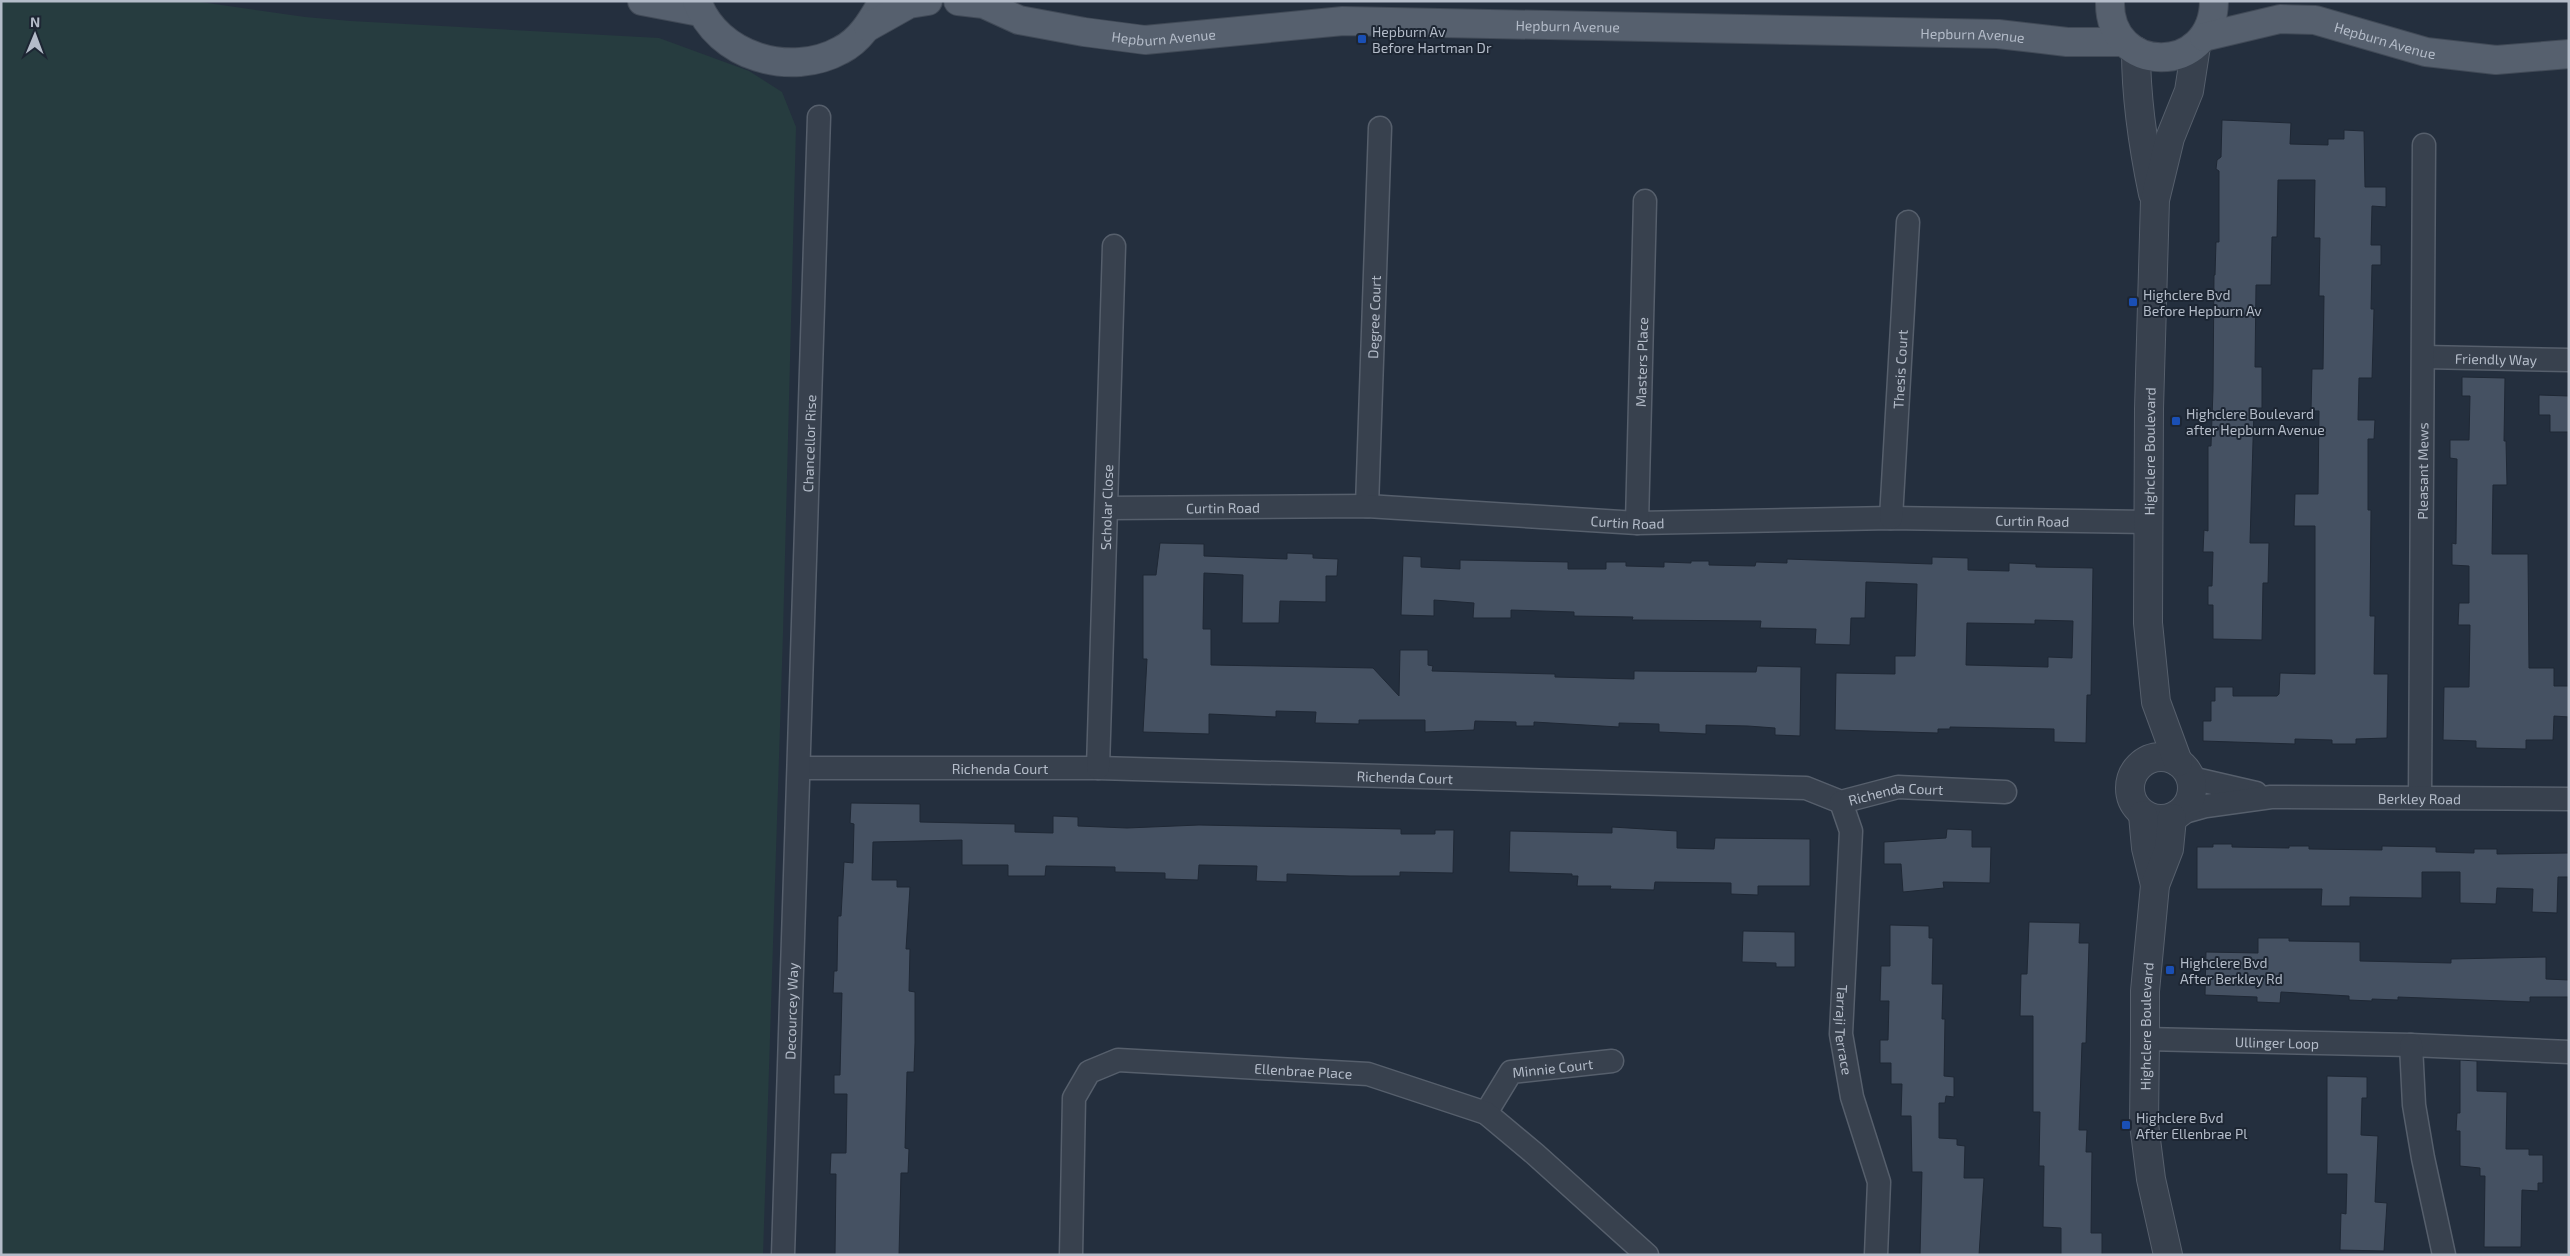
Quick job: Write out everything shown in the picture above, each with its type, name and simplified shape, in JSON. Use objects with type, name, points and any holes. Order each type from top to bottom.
[{"type":"main road","points":[[642,1],[699,6],[724,41],[761,60],[806,63],[842,50],[868,27],[909,4],[928,1]]},
{"type":"main road","points":[[868,27],[883,1]]},
{"type":"main road","name":"Hepburn Avenue","points":[[958,1],[984,4],[1020,20],[1084,32],[1145,40],[1343,21],[1998,34],[2130,47],[2161,58],[2180,56],[2200,41],[2280,19],[2315,20],[2426,52],[2496,60],[2569,54]]},
{"type":"main road","points":[[2110,1],[2110,13],[2115,30],[2130,47]]},
{"type":"main road","points":[[2200,41],[2212,20],[2214,1]]},
{"type":"street","name":"Highclere Boulevard","points":[[2155,885],[2146,848],[2143,815],[2131,798],[2129,788],[2136,768],[2144,762],[2156,702],[2148,623],[2148,418],[2155,200],[2170,138],[2189,91],[2200,41]]},
{"type":"street","name":"Highclere Boulevard","points":[[2130,47],[2140,125],[2155,200]]},
{"type":"street","name":"Chancellor Rise","points":[[800,768],[819,118]]},
{"type":"street","name":"Degree Court","points":[[1367,506],[1380,128]]},
{"type":"street","name":"Pleasant Mews","points":[[2420,797],[2424,145]]},
{"type":"street","name":"Masters Place","points":[[1637,523],[1645,201]]},
{"type":"street","name":"Thesis Court","points":[[1891,518],[1908,222]]},
{"type":"street","name":"Scholar Close","points":[[1098,768],[1114,246]]},
{"type":"street","name":"Friendly Way","points":[[2424,357],[2569,360]]},
{"type":"street","name":"Curtin Road","points":[[1107,508],[1367,506],[1637,523],[1891,518],[2148,522]]},
{"type":"street","name":"Highclere Boulevard","points":[[2156,702],[2185,770],[2192,797],[2176,816],[2168,849],[2155,885],[2145,991],[2144,1124],[2151,1179],[2168,1255]]},
{"type":"street","points":[[2144,762],[2162,757],[2185,770]]},
{"type":"street","name":"Richenda Court","points":[[800,768],[1098,768],[1806,788],[1841,802],[1898,787],[2005,792]]},
{"type":"street","name":"Decourcey Way","points":[[783,1255],[800,768]]},
{"type":"street","name":"Berkley Road","points":[[2185,770],[2270,797]]},
{"type":"street","name":"Berkley Road","points":[[2176,816],[2206,806],[2270,797],[2420,797],[2569,800]]},
{"type":"street","name":"Tarraji Terrace","points":[[1841,802],[1851,831],[1841,1034],[1852,1097],[1879,1182],[1876,1255]]},
{"type":"street","points":[[2143,815],[2162,820],[2176,816]]},
{"type":"street","name":"Ullinger Loop","points":[[2145,1039],[2411,1045],[2569,1052]]},
{"type":"street","points":[[2411,1045],[2414,1105],[2422,1158],[2444,1255]]},
{"type":"street","name":"Ellenbrae Place","points":[[1071,1255],[1074,1098],[1089,1072],[1118,1060],[1368,1074],[1486,1113],[1535,1154],[1646,1254]]},
{"type":"street","name":"Minnie Court","points":[[1486,1113],[1511,1072],[1612,1061]]},
{"type":"green space","points":[[1,1],[194,1],[305,17],[351,21],[659,38],[749,71],[782,92],[796,127],[783,633],[763,1255],[1,1255]]},
{"type":"building","points":[[2222,120],[2291,123],[2290,144],[2328,145],[2328,139],[2344,139],[2344,130],[2364,131],[2365,187],[2386,187],[2386,207],[2372,206],[2371,245],[2381,245],[2381,265],[2372,265],[2371,309],[2374,309],[2372,378],[2359,378],[2358,420],[2375,420],[2374,439],[2368,439],[2368,510],[2371,510],[2370,616],[2375,616],[2374,674],[2388,674],[2387,738],[2356,739],[2356,744],[2332,744],[2332,740],[2295,739],[2295,744],[2203,741],[2203,721],[2211,721],[2211,701],[2215,701],[2215,687],[2233,687],[2233,696],[2277,696],[2279,694],[2280,673],[2315,674],[2315,526],[2294,526],[2295,494],[2318,494],[2319,411],[2311,411],[2312,369],[2323,369],[2324,296],[2319,296],[2320,238],[2314,238],[2315,180],[2278,180],[2277,237],[2272,237],[2271,285],[2256,285],[2255,367],[2262,367],[2262,408],[2254,408],[2250,543],[2269,543],[2268,583],[2263,583],[2262,640],[2213,639],[2213,605],[2208,605],[2208,586],[2212,586],[2213,552],[2203,552],[2204,530],[2208,531],[2208,446],[2211,446],[2213,390],[2214,275],[2216,242],[2219,242],[2219,171],[2216,169],[2217,160],[2221,157]]},
{"type":"building","points":[[2462,377],[2505,378],[2504,441],[2506,441],[2507,485],[2493,485],[2492,554],[2528,554],[2529,668],[2554,668],[2554,686],[2569,686],[2569,717],[2554,716],[2553,740],[2526,740],[2526,749],[2476,748],[2476,741],[2443,740],[2444,687],[2469,687],[2470,625],[2458,625],[2459,603],[2469,603],[2469,566],[2452,565],[2452,543],[2456,544],[2457,459],[2450,458],[2450,440],[2469,440],[2470,396],[2462,396]]},
{"type":"building","points":[[2539,395],[2569,396],[2569,432],[2550,432],[2550,415],[2539,415]]},
{"type":"building","points":[[1160,543],[1204,544],[1204,556],[1287,559],[1287,553],[1313,554],[1313,558],[1338,559],[1337,576],[1326,576],[1326,602],[1280,601],[1279,623],[1242,623],[1243,575],[1204,573],[1203,629],[1211,629],[1211,665],[1373,668],[1399,696],[1400,650],[1428,650],[1428,665],[1433,666],[1432,671],[1555,674],[1555,677],[1634,679],[1634,671],[1756,672],[1757,666],[1801,667],[1800,736],[1775,735],[1775,728],[1748,726],[1706,725],[1706,734],[1659,732],[1659,724],[1619,723],[1619,727],[1534,722],[1534,726],[1516,726],[1516,722],[1475,721],[1474,730],[1425,732],[1425,720],[1359,720],[1359,724],[1315,723],[1316,712],[1276,711],[1276,717],[1209,714],[1209,734],[1143,732],[1147,659],[1143,659],[1143,575],[1156,575]]},
{"type":"building","points":[[1403,556],[1421,557],[1421,567],[1460,569],[1460,560],[1568,562],[1568,569],[1606,569],[1606,562],[1626,562],[1626,566],[1664,567],[1664,562],[1691,563],[1691,561],[1709,561],[1709,565],[1755,566],[1756,562],[1787,563],[1787,559],[1932,564],[1932,557],[1968,558],[1968,570],[2009,571],[2009,563],[2036,564],[2036,567],[2093,568],[2091,695],[2087,695],[2086,743],[2054,742],[2054,729],[1950,727],[1950,729],[1938,729],[1938,733],[1835,730],[1836,673],[1895,674],[1895,656],[1915,656],[1917,584],[1866,582],[1865,618],[1851,618],[1850,645],[1815,644],[1816,629],[1760,628],[1761,621],[1632,620],[1633,617],[1574,616],[1574,612],[1511,610],[1511,618],[1473,618],[1474,603],[1434,600],[1434,616],[1401,615]],"holes":[[[2035,620],[2073,621],[2072,658],[2048,657],[2048,667],[1966,665],[1967,623],[2035,624]]]},
{"type":"building","points":[[851,803],[920,804],[920,822],[1015,824],[1015,832],[1053,833],[1053,816],[1078,817],[1078,826],[1127,828],[1199,825],[1401,829],[1401,834],[1435,834],[1435,830],[1454,830],[1453,873],[1400,872],[1400,876],[1287,874],[1287,882],[1256,881],[1257,866],[1199,865],[1198,880],[1165,879],[1165,873],[1115,872],[1115,867],[1046,866],[1045,876],[1008,876],[1008,865],[962,865],[962,840],[873,842],[872,880],[897,880],[897,887],[910,887],[906,949],[910,949],[909,991],[915,992],[915,1043],[914,1072],[907,1072],[905,1148],[909,1149],[908,1173],[901,1173],[899,1255],[835,1255],[836,1174],[830,1174],[831,1153],[846,1153],[847,1094],[834,1094],[834,1075],[840,1075],[842,993],[833,993],[834,971],[837,971],[838,916],[841,916],[844,862],[853,863],[854,824],[850,823]]},
{"type":"building","points":[[1612,827],[1677,831],[1677,848],[1714,849],[1715,838],[1810,839],[1810,886],[1758,886],[1758,895],[1731,894],[1731,883],[1655,882],[1654,890],[1610,889],[1611,886],[1577,886],[1578,876],[1572,876],[1572,874],[1509,872],[1510,831],[1612,833]]},
{"type":"building","points":[[1947,829],[1972,830],[1972,847],[1991,847],[1990,883],[1943,882],[1944,888],[1903,892],[1901,864],[1884,864],[1884,842],[1946,838]]},
{"type":"building","points":[[2213,844],[2232,844],[2232,847],[2289,848],[2289,846],[2309,846],[2309,849],[2382,850],[2382,846],[2436,847],[2436,852],[2474,853],[2474,849],[2497,849],[2497,854],[2569,853],[2569,877],[2558,877],[2557,913],[2532,912],[2533,889],[2497,888],[2496,904],[2460,903],[2460,872],[2422,872],[2422,898],[2350,897],[2350,906],[2321,906],[2322,889],[2197,889],[2197,847],[2213,847]]},
{"type":"building","points":[[2029,922],[2080,923],[2079,943],[2089,943],[2086,1043],[2082,1043],[2079,1130],[2087,1130],[2086,1152],[2092,1152],[2091,1233],[2102,1233],[2102,1255],[2061,1255],[2061,1228],[2043,1227],[2044,1166],[2039,1166],[2040,1112],[2033,1112],[2033,1016],[2020,1016],[2021,974],[2027,974]]},
{"type":"building","points":[[1890,925],[1929,926],[1929,938],[1933,938],[1932,984],[1943,984],[1942,1019],[1945,1019],[1944,1076],[1954,1077],[1954,1097],[1946,1096],[1945,1103],[1939,1103],[1939,1138],[1957,1139],[1957,1145],[1965,1146],[1964,1178],[1984,1178],[1979,1255],[1920,1255],[1922,1172],[1912,1172],[1911,1116],[1901,1116],[1902,1084],[1891,1084],[1891,1063],[1880,1063],[1880,1040],[1888,1040],[1889,1001],[1880,1001],[1881,966],[1890,966]]},
{"type":"building","points":[[1743,931],[1795,932],[1795,967],[1776,967],[1776,963],[1742,962]]},
{"type":"building","points":[[2258,938],[2289,938],[2289,941],[2360,942],[2360,961],[2451,963],[2451,959],[2546,957],[2546,979],[2569,980],[2569,997],[2530,997],[2530,1002],[2398,997],[2398,1000],[2372,999],[2372,1001],[2349,1000],[2349,996],[2281,992],[2280,1003],[2257,1002],[2257,997],[2205,995],[2206,952],[2258,953]]},
{"type":"building","points":[[2460,1060],[2477,1061],[2477,1091],[2507,1092],[2506,1149],[2529,1149],[2529,1155],[2543,1155],[2543,1183],[2538,1183],[2538,1191],[2522,1190],[2521,1247],[2484,1247],[2485,1176],[2480,1176],[2480,1168],[2460,1166],[2460,1131],[2456,1131],[2457,1113],[2460,1113]]},
{"type":"building","points":[[2327,1076],[2367,1077],[2367,1098],[2362,1098],[2361,1135],[2378,1136],[2375,1202],[2387,1203],[2384,1251],[2340,1250],[2341,1213],[2346,1214],[2347,1174],[2327,1174]]},
{"type":"place","name":"Hepburn Av Before Hartman Dr","points":[[1362,39]]},
{"type":"place","name":"Highclere Bvd Before Hepburn Av","points":[[2133,302]]},
{"type":"place","name":"Highclere Boulevard after Hepburn Avenue","points":[[2176,421]]},
{"type":"place","name":"Highclere Bvd After Berkley Rd","points":[[2170,970]]},
{"type":"place","name":"Highclere Bvd After Ellenbrae Pl","points":[[2126,1125]]}]
